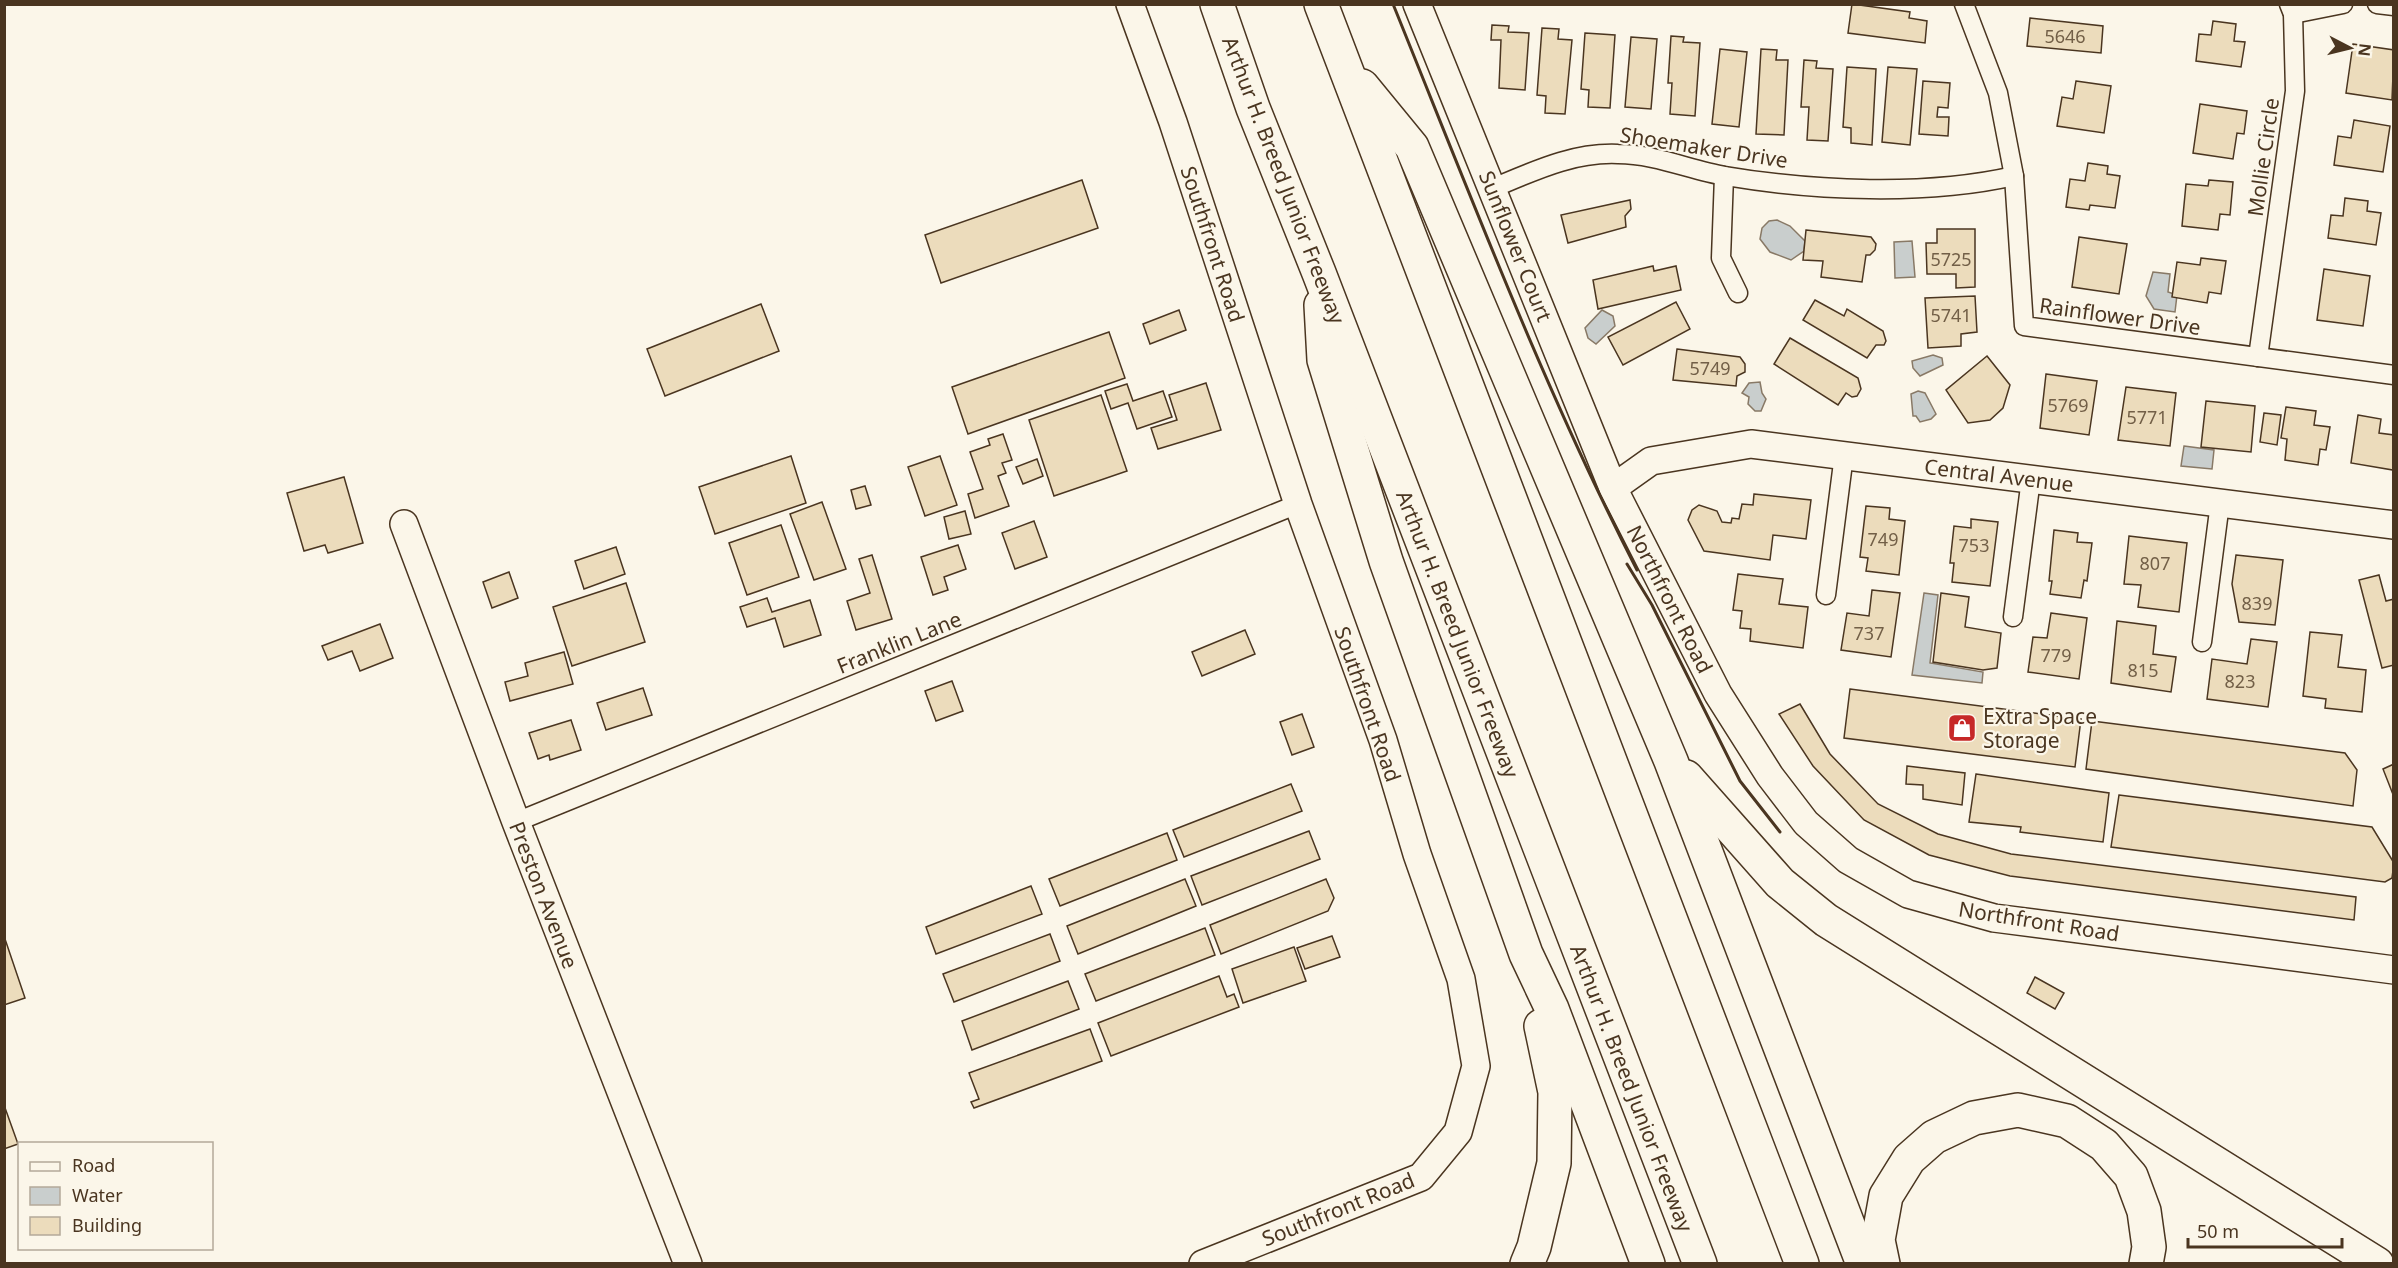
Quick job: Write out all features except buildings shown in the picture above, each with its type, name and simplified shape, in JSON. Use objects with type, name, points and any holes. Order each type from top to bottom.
[{"type":"highway","name":"Arthur H. Breed Junior Freeway","points":[[1217,4],[1253,108],[1319,273],[1700,1263]]},
{"type":"highway","points":[[1321,4],[1802,1263]]},
{"type":"highway","points":[[1345,66],[1412,147],[1671,760],[1863,1263]]},
{"type":"highway","points":[[1319,273],[1324,360],[1386,561],[1526,954],[1552,1009],[1648,1263]]},
{"type":"highway","points":[[1671,760],[1780,883],[1826,920],[2377,1263]]},
{"type":"highway","points":[[1526,954],[1555,1092],[1554,1163],[1534,1247],[1527,1263]]},
{"type":"highway","points":[[1883,1263],[1878,1240],[1886,1196],[1909,1159],[1934,1137],[1974,1118],[2018,1110],[2067,1121],[2104,1145],[2131,1176],[2144,1211],[2149,1247],[2146,1263]]},
{"type":"street","name":"Southfront Road","points":[[1130,4],[1173,122],[1298,504],[1383,740],[1417,854],[1461,979],[1476,1066],[1458,1132],[1421,1177],[1203,1263]]},
{"type":"street","name":"Sunflower Court","points":[[1417,4],[1613,488]]},
{"type":"street","name":"Rainflower Drive","points":[[1964,4],[1998,93],[2014,176],[2024,326],[2394,375]]},
{"type":"street","name":"Mollie Circle","points":[[2258,357],[2295,91],[2291,9],[2343,4]]},
{"type":"street","points":[[2377,4],[2394,6]]},
{"type":"street","name":"Shoemaker Drive","points":[[1493,188],[1562,159],[1619,153],[1724,176],[1877,190],[1986,182],[2014,176]]},
{"type":"street","points":[[1724,176],[1721,258],[1738,293]]},
{"type":"street","name":"Central Avenue","points":[[1613,488],[1651,461],[1750,444],[2394,525]]},
{"type":"street","points":[[1826,595],[1845,456]]},
{"type":"street","points":[[2013,617],[2031,479]]},
{"type":"street","name":"Northfront Road","points":[[1613,488],[1718,694],[1770,776],[1806,823],[1848,860],[1908,894],[1994,918],[2394,970]]},
{"type":"street","points":[[2202,642],[2220,503]]},
{"type":"street","name":"Franklin Lane","points":[[516,822],[1298,504]]},
{"type":"street","name":"Preston Avenue","points":[[404,524],[516,822],[688,1263]]},
{"type":"water","points":[[1777,220],[1790,226],[1805,241],[1804,251],[1791,260],[1770,252],[1760,239],[1762,228],[1769,221]]},
{"type":"water","points":[[1912,241],[1915,277],[1895,278],[1894,242]]},
{"type":"water","points":[[2153,272],[2170,274],[2168,292],[2177,295],[2175,312],[2154,309],[2146,296]]},
{"type":"water","points":[[1602,310],[1613,316],[1615,326],[1596,344],[1588,338],[1585,328]]},
{"type":"water","points":[[1933,355],[1942,358],[1943,365],[1920,376],[1913,368],[1912,361]]},
{"type":"water","points":[[1760,382],[1766,399],[1761,411],[1755,411],[1748,404],[1749,397],[1742,393],[1749,383]]},
{"type":"water","points":[[1918,391],[1925,393],[1936,414],[1931,419],[1920,422],[1916,416],[1913,416],[1911,394]]},
{"type":"water","points":[[2184,446],[2214,450],[2212,469],[2181,466]]},
{"type":"water","points":[[1924,593],[1938,595],[1930,663],[1983,672],[1982,683],[1912,675]]},
{"type":"wall","points":[[1393,4],[1539,361],[1637,570]]},
{"type":"wall","points":[[1627,564],[1652,605],[1740,781],[1780,832]]},
{"type":"place","name":"Extra Space Storage","points":[[1962,728]]}]
